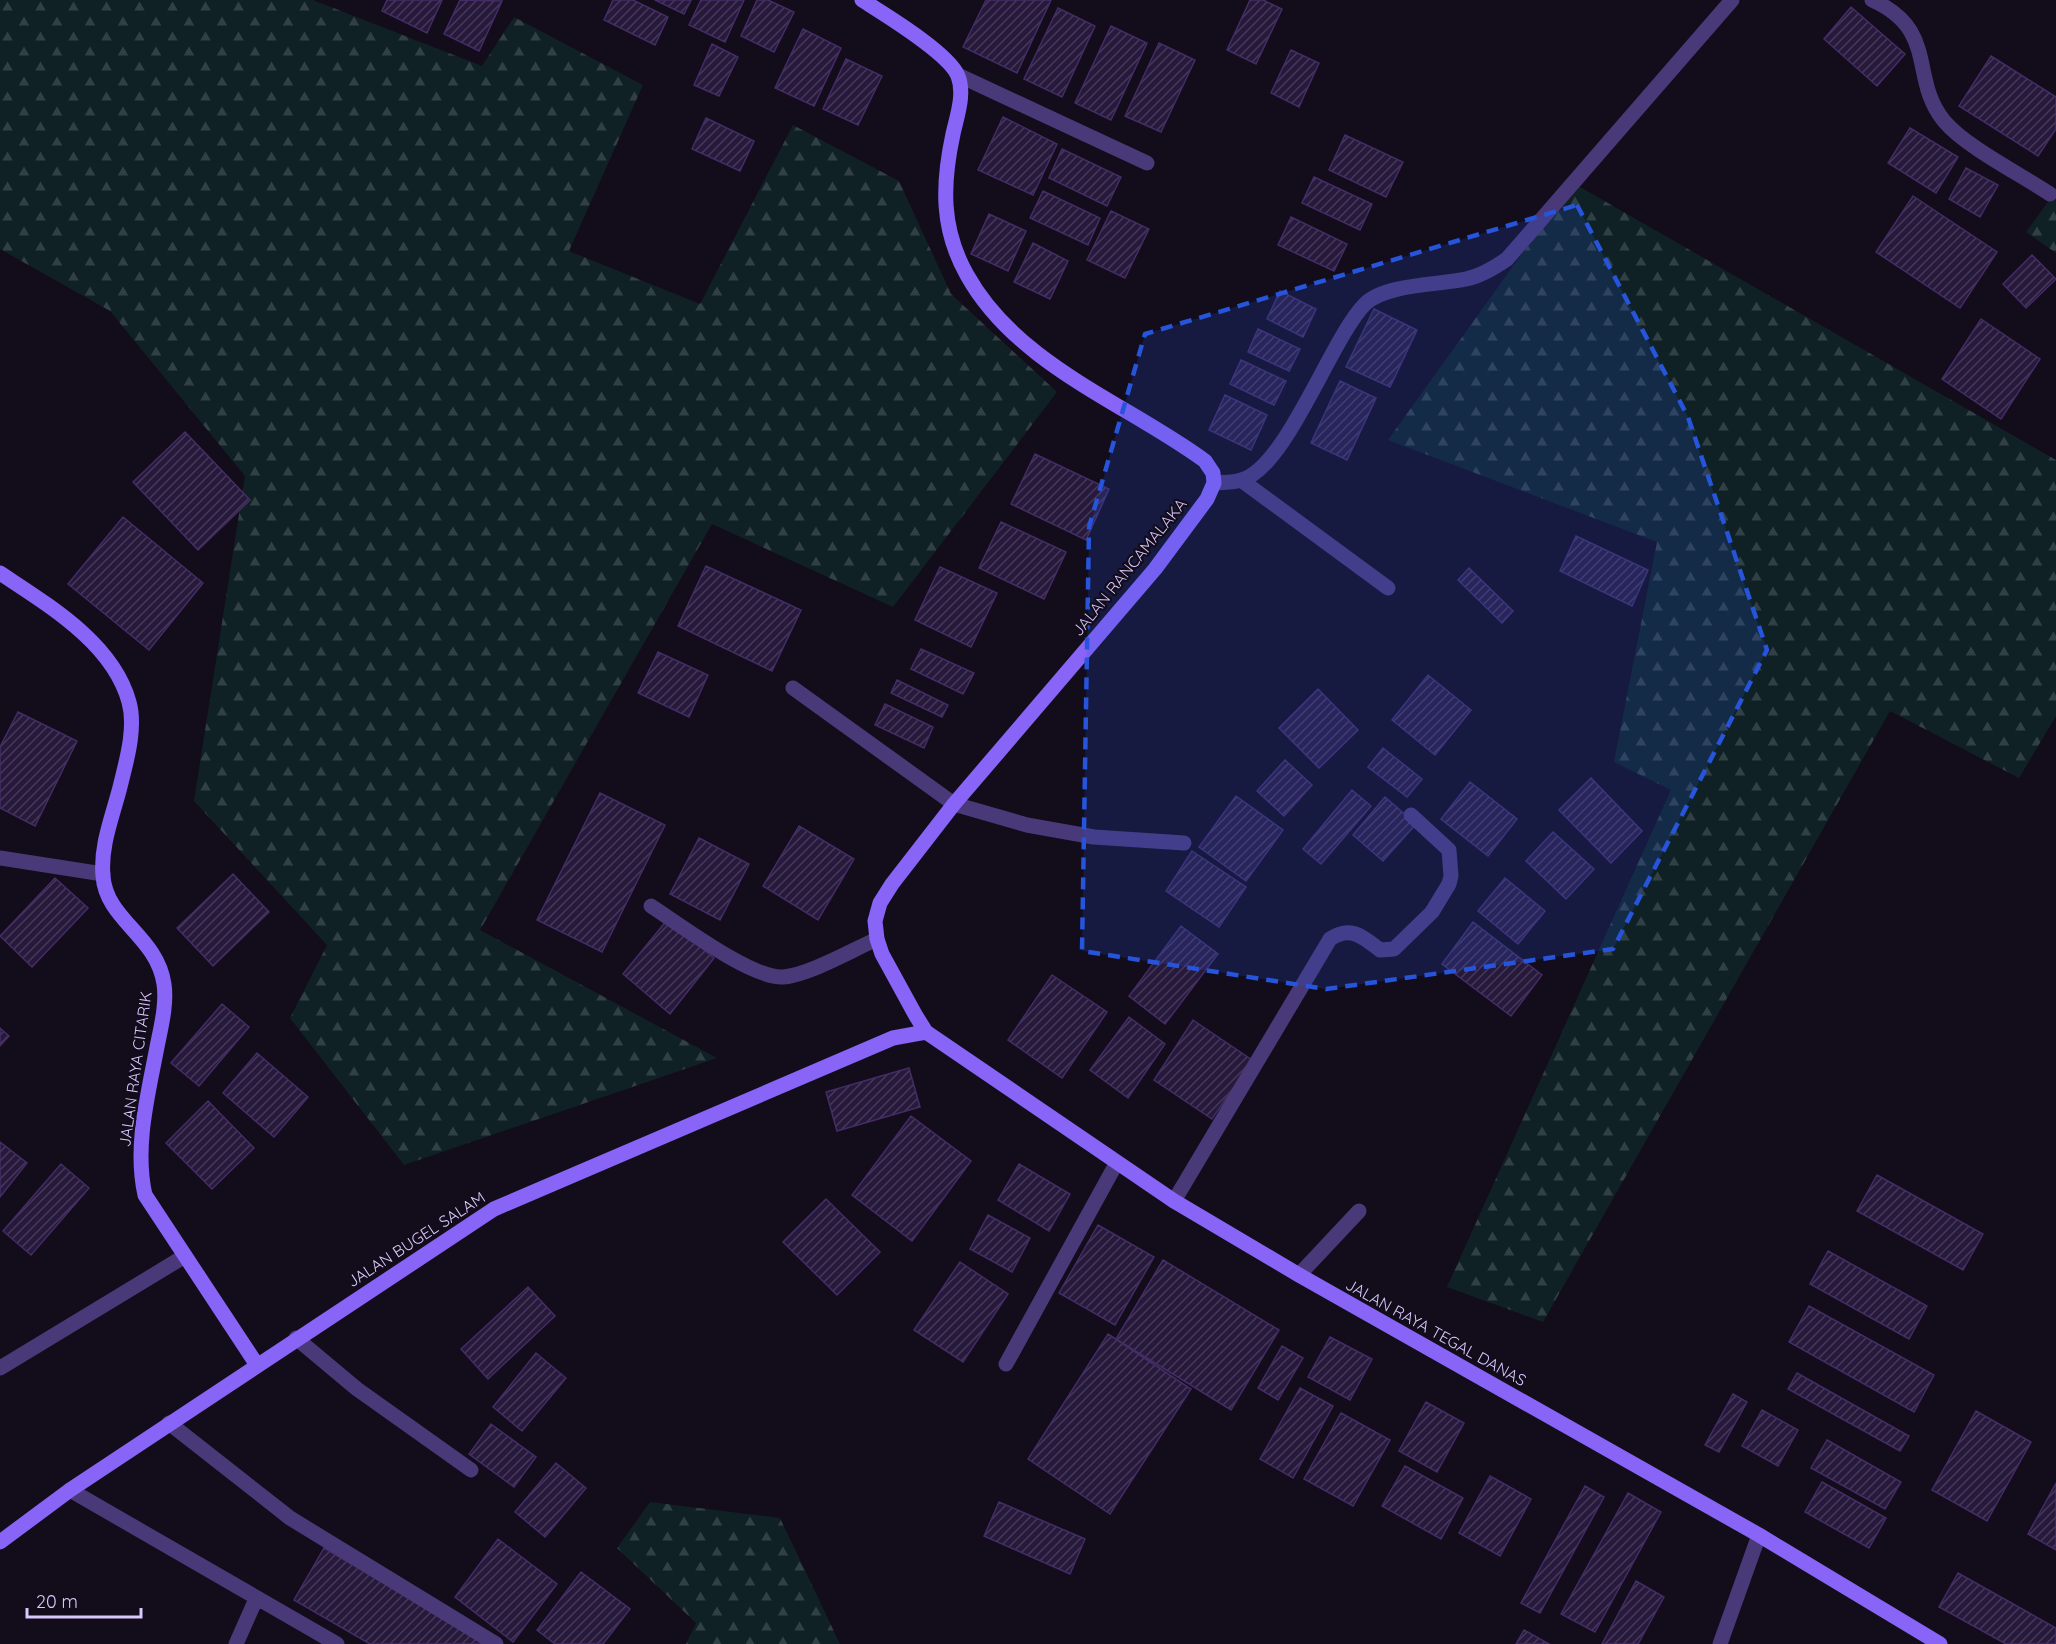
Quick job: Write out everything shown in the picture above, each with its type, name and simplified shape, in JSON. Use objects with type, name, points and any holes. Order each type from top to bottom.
[{"type":"street","points":[[862,0],[897,22],[946,60],[958,75],[1147,163]]},
{"type":"street","points":[[958,75],[961,95],[947,163],[944,207],[950,240],[967,275],[995,313],[1017,335],[1054,365],[1205,461],[1213,473],[1214,483],[1241,480],[1255,474],[1268,461],[1310,397],[1349,322],[1367,302],[1395,291],[1469,279],[1491,270],[1507,259],[1732,0]]},
{"type":"street","points":[[1872,0],[1890,8],[1906,23],[1920,54],[1933,100],[1946,122],[1968,141],[2050,194]]},
{"type":"street","points":[[1241,480],[1388,588]]},
{"type":"street","name":"JALAN RANCAMALAKA","points":[[926,1032],[882,954],[875,921],[880,903],[954,804],[1155,569],[1206,499],[1214,483]]},
{"type":"street","name":"JALAN RAYA CITARIK","points":[[0,573],[81,631],[107,659],[130,702],[132,723],[126,757],[106,835],[102,874],[105,894],[159,960],[162,977],[162,1023],[142,1144],[141,1176],[145,1195],[257,1365]]},
{"type":"street","points":[[793,688],[954,804],[1027,825],[1094,837],[1184,843]]},
{"type":"street","points":[[1174,1201],[1330,939],[1339,933],[1350,931],[1359,934],[1380,950],[1394,949],[1432,912],[1449,884],[1452,865],[1449,850],[1411,815]]},
{"type":"street","points":[[0,858],[102,874]]},
{"type":"street","points":[[651,906],[755,971],[783,977],[814,967],[877,939]]},
{"type":"street","name":"JALAN RAYA TEGAL DANAS","points":[[926,1032],[1116,1164],[1174,1201],[1299,1275],[1759,1535],[1923,1639],[1940,1644]]},
{"type":"street","name":"JALAN BUGEL SALAM","points":[[0,1542],[70,1490],[296,1338],[494,1209],[892,1038],[926,1032]]},
{"type":"street","points":[[1006,1364],[1116,1164]]},
{"type":"street","points":[[1299,1275],[1359,1211]]},
{"type":"street","points":[[0,1368],[185,1256]]},
{"type":"street","points":[[296,1338],[357,1389],[471,1470]]},
{"type":"street","points":[[169,1424],[290,1518],[496,1644]]},
{"type":"street","points":[[70,1490],[337,1644]]},
{"type":"street","points":[[1720,1644],[1759,1535]]},
{"type":"street","points":[[236,1644],[256,1599]]},
{"type":"highlighted area","points":[[1577,205],[1688,417],[1767,650],[1613,949],[1326,989],[1082,951],[1089,527],[1145,334]]},
{"type":"green space","points":[[0,0],[313,0],[482,66],[514,17],[643,85],[569,251],[700,304],[793,125],[899,181],[951,294],[1057,392],[893,607],[712,524],[480,930],[717,1058],[404,1165],[290,1018],[327,945],[194,801],[245,476],[110,311],[0,249]]},
{"type":"green space","points":[[1573,183],[2056,460],[2056,716],[2019,778],[1890,711],[1543,1322],[1447,1287],[1671,790],[1614,762],[1657,542],[1388,440]]},
{"type":"green space","points":[[2056,191],[2056,253],[2026,232]]},
{"type":"green space","points":[[650,1502],[780,1518],[840,1644],[686,1644],[696,1623],[617,1548]]},
{"type":"building","points":[[387,0],[442,0],[427,33],[382,11]]},
{"type":"building","points":[[460,0],[502,1],[479,51],[444,34]]},
{"type":"building","points":[[613,0],[633,0],[668,17],[655,45],[604,20]]},
{"type":"building","points":[[655,0],[691,0],[684,14]]},
{"type":"building","points":[[701,0],[744,0],[725,42],[689,25]]},
{"type":"building","points":[[757,0],[768,0],[794,12],[774,52],[741,36]]},
{"type":"building","points":[[986,0],[1051,0],[1017,73],[963,47]]},
{"type":"building","points":[[1250,0],[1263,0],[1282,9],[1256,64],[1227,50]]},
{"type":"building","points":[[1851,7],[1905,54],[1877,86],[1824,39]]},
{"type":"building","points":[[1058,8],[1095,26],[1062,97],[1024,79]]},
{"type":"building","points":[[1111,26],[1147,43],[1111,120],[1075,103]]},
{"type":"building","points":[[803,29],[841,48],[814,106],[775,88]]},
{"type":"building","points":[[1159,43],[1195,60],[1161,132],[1125,116]]},
{"type":"building","points":[[712,44],[738,57],[719,96],[694,85]]},
{"type":"building","points":[[1291,50],[1319,63],[1299,107],[1271,93]]},
{"type":"building","points":[[1991,56],[2056,97],[2056,129],[2038,156],[1959,106]]},
{"type":"building","points":[[846,59],[882,76],[858,125],[823,109]]},
{"type":"building","points":[[1003,117],[1057,144],[1033,195],[978,170]]},
{"type":"building","points":[[706,118],[754,141],[740,171],[692,149]]},
{"type":"building","points":[[1910,128],[1958,157],[1936,193],[1888,163]]},
{"type":"building","points":[[1345,135],[1403,162],[1386,197],[1329,170]]},
{"type":"building","points":[[1062,149],[1121,177],[1107,206],[1049,178]]},
{"type":"building","points":[[1966,168],[1998,185],[1980,217],[1949,199]]},
{"type":"building","points":[[1314,177],[1372,204],[1360,230],[1302,203]]},
{"type":"building","points":[[1043,191],[1100,218],[1088,245],[1030,218]]},
{"type":"building","points":[[1913,196],[1997,252],[1960,308],[1876,252]]},
{"type":"building","points":[[1111,211],[1149,229],[1125,278],[1087,260]]},
{"type":"building","points":[[989,214],[1026,231],[1008,271],[971,254]]},
{"type":"building","points":[[1291,217],[1347,244],[1334,271],[1278,245]]},
{"type":"building","points":[[1033,243],[1068,261],[1050,299],[1014,282]]},
{"type":"building","points":[[2032,255],[2056,279],[2026,308],[2003,284]]},
{"type":"building","points":[[1280,291],[1316,309],[1303,337],[1267,319]]},
{"type":"building","points":[[1374,309],[1417,330],[1390,387],[1346,367]]},
{"type":"building","points":[[1981,319],[2040,359],[2001,419],[1942,379]]},
{"type":"building","points":[[1258,329],[1300,349],[1289,371],[1248,352]]},
{"type":"building","points":[[1241,360],[1286,381],[1274,405],[1230,384]]},
{"type":"building","points":[[1340,381],[1376,398],[1347,460],[1311,443]]},
{"type":"building","points":[[1225,395],[1267,415],[1251,450],[1209,430]]},
{"type":"building","points":[[185,432],[250,500],[198,550],[133,482]]},
{"type":"building","points":[[1035,454],[1109,489],[1086,540],[1011,504]]},
{"type":"building","points":[[123,517],[203,583],[149,650],[68,584]]},
{"type":"building","points":[[1001,522],[1066,552],[1044,599],[979,568]]},
{"type":"building","points":[[1576,536],[1648,570],[1632,606],[1560,571]]},
{"type":"building","points":[[706,566],[801,610],[772,671],[678,626]]},
{"type":"building","points":[[940,567],[997,593],[971,647],[915,620]]},
{"type":"building","points":[[1469,568],[1513,611],[1502,623],[1458,580]]},
{"type":"building","points":[[921,649],[974,673],[963,694],[911,669]]},
{"type":"building","points":[[658,652],[708,675],[689,717],[638,693]]},
{"type":"building","points":[[1428,675],[1471,710],[1435,755],[1392,720]]},
{"type":"building","points":[[897,680],[948,705],[942,717],[891,693]]},
{"type":"building","points":[[1318,689],[1358,730],[1319,768],[1279,728]]},
{"type":"building","points":[[885,704],[933,727],[924,748],[875,725]]},
{"type":"building","points":[[18,712],[77,741],[35,826],[0,808],[0,747]]},
{"type":"building","points":[[1383,748],[1422,779],[1407,797],[1368,767]]},
{"type":"building","points":[[1285,760],[1312,785],[1284,816],[1257,791]]},
{"type":"building","points":[[1591,778],[1642,831],[1611,863],[1559,810]]},
{"type":"building","points":[[1470,782],[1517,819],[1488,856],[1441,819]]},
{"type":"building","points":[[1352,790],[1371,806],[1321,864],[1303,849]]},
{"type":"building","points":[[600,793],[665,825],[602,952],[537,920]]},
{"type":"building","points":[[1236,796],[1283,830],[1246,881],[1199,847]]},
{"type":"building","points":[[1385,797],[1416,824],[1383,861],[1353,835]]},
{"type":"building","points":[[799,826],[854,859],[818,920],[763,886]]},
{"type":"building","points":[[1553,832],[1594,869],[1566,899],[1526,861]]},
{"type":"building","points":[[699,838],[749,864],[720,920],[670,894]]},
{"type":"building","points":[[1192,851],[1246,887],[1219,927],[1166,891]]},
{"type":"building","points":[[233,874],[269,912],[213,966],[177,928]]},
{"type":"building","points":[[55,878],[88,908],[32,967],[0,936]]},
{"type":"building","points":[[1505,878],[1545,911],[1518,944],[1478,911]]},
{"type":"building","points":[[667,920],[714,958],[670,1014],[623,974]]},
{"type":"building","points":[[1473,922],[1542,975],[1511,1016],[1442,964]]},
{"type":"building","points":[[1181,926],[1218,954],[1165,1024],[1129,996]]},
{"type":"building","points":[[1052,975],[1107,1012],[1062,1078],[1008,1040]]},
{"type":"building","points":[[222,1004],[249,1027],[199,1086],[171,1063]]},
{"type":"building","points":[[1129,1017],[1165,1044],[1128,1098],[1090,1070]]},
{"type":"building","points":[[1193,1020],[1252,1060],[1212,1119],[1154,1080]]},
{"type":"building","points":[[0,1028],[9,1036],[0,1046]]},
{"type":"building","points":[[257,1053],[308,1097],[274,1137],[223,1093]]},
{"type":"building","points":[[909,1068],[920,1107],[837,1131],[826,1092]]},
{"type":"building","points":[[208,1101],[254,1148],[212,1189],[166,1143]]},
{"type":"building","points":[[911,1116],[971,1161],[912,1241],[852,1195]]},
{"type":"building","points":[[0,1142],[27,1163],[0,1197]]},
{"type":"building","points":[[61,1164],[89,1188],[31,1255],[3,1231]]},
{"type":"building","points":[[1019,1164],[1070,1194],[1049,1231],[998,1200]]},
{"type":"building","points":[[1877,1175],[1983,1234],[1963,1270],[1857,1211]]},
{"type":"building","points":[[826,1199],[880,1252],[837,1295],[783,1242]]},
{"type":"building","points":[[988,1215],[1030,1238],[1012,1272],[970,1249]]},
{"type":"building","points":[[1098,1225],[1154,1257],[1115,1325],[1059,1293]]},
{"type":"building","points":[[1828,1251],[1927,1306],[1909,1339],[1810,1284]]},
{"type":"building","points":[[1163,1260],[1279,1330],[1231,1410],[1116,1339]]},
{"type":"building","points":[[960,1262],[1008,1294],[963,1362],[914,1330]]},
{"type":"building","points":[[528,1287],[555,1316],[488,1379],[461,1349]]},
{"type":"building","points":[[1809,1306],[1934,1375],[1914,1412],[1789,1342]]},
{"type":"building","points":[[1108,1334],[1191,1389],[1110,1514],[1028,1459]]},
{"type":"building","points":[[1330,1337],[1372,1359],[1350,1400],[1308,1377]]},
{"type":"building","points":[[1282,1346],[1303,1358],[1278,1400],[1258,1388]]},
{"type":"building","points":[[536,1353],[566,1378],[522,1431],[493,1407]]},
{"type":"building","points":[[1797,1373],[1909,1436],[1900,1451],[1788,1389]]},
{"type":"building","points":[[1300,1388],[1333,1406],[1293,1478],[1260,1459]]},
{"type":"building","points":[[1733,1394],[1747,1402],[1719,1452],[1705,1445]]},
{"type":"building","points":[[1426,1402],[1464,1423],[1437,1472],[1399,1451]]},
{"type":"building","points":[[1762,1410],[1798,1430],[1778,1466],[1742,1446]]},
{"type":"building","points":[[1976,1411],[2031,1442],[1987,1521],[1932,1490]]},
{"type":"building","points":[[1341,1413],[1390,1440],[1353,1506],[1304,1479]]},
{"type":"building","points":[[491,1424],[536,1457],[514,1487],[469,1454]]},
{"type":"building","points":[[1827,1440],[1901,1482],[1885,1509],[1811,1468]]},
{"type":"building","points":[[556,1463],[586,1488],[545,1537],[515,1512]]},
{"type":"building","points":[[1405,1466],[1463,1498],[1441,1539],[1382,1506]]},
{"type":"building","points":[[1490,1476],[1531,1499],[1500,1556],[1459,1533]]},
{"type":"building","points":[[1822,1482],[1886,1518],[1869,1548],[1805,1512]]},
{"type":"building","points":[[2056,1483],[2056,1550],[2028,1534]]},
{"type":"building","points":[[1585,1486],[1604,1497],[1540,1613],[1521,1603]]},
{"type":"building","points":[[1628,1493],[1661,1512],[1595,1632],[1561,1614]]},
{"type":"building","points":[[999,1502],[1085,1539],[1070,1574],[984,1536]]},
{"type":"building","points":[[498,1539],[557,1584],[513,1642],[455,1597]]},
{"type":"building","points":[[324,1548],[487,1644],[370,1644],[294,1600]]},
{"type":"building","points":[[581,1572],[630,1609],[603,1644],[555,1644],[537,1630]]},
{"type":"building","points":[[1958,1573],[2056,1628],[2056,1644],[2006,1644],[1939,1607]]},
{"type":"building","points":[[1636,1581],[1664,1597],[1638,1644],[1602,1644]]},
{"type":"building","points":[[1524,1630],[1549,1644],[1516,1644]]}]
